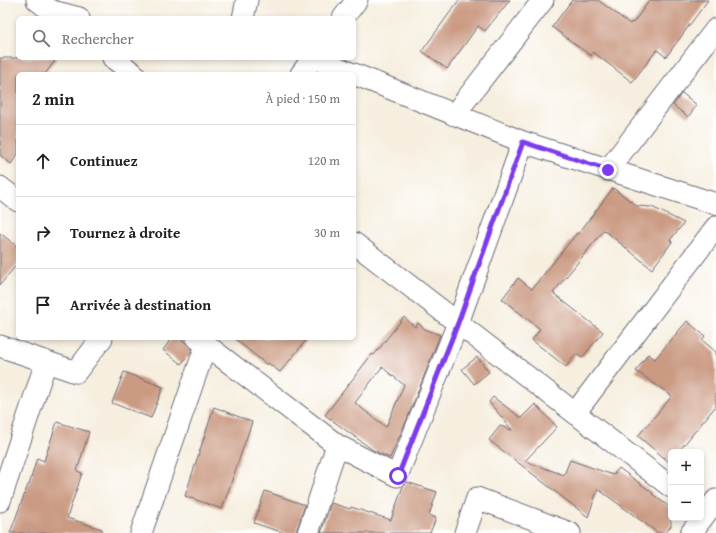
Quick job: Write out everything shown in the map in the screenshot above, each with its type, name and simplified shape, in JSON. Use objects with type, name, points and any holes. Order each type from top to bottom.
[{"type":"street","points":[[243,16],[247,0]]},
{"type":"street","points":[[345,16],[357,0]]},
{"type":"street","points":[[454,115],[543,0]]},
{"type":"street","points":[[50,10],[72,16]]},
{"type":"street","points":[[608,170],[716,29]]},
{"type":"street","points":[[116,60],[131,72]]},
{"type":"street","points":[[302,72],[312,60]]},
{"type":"street","points":[[318,60],[348,72]]},
{"type":"street","points":[[356,75],[523,142],[716,204]]},
{"type":"street","points":[[141,533],[201,341],[337,446],[398,476],[458,323],[523,142]]},
{"type":"street","points":[[0,187],[16,199]]},
{"type":"street","points":[[575,413],[716,227]]},
{"type":"street","points":[[356,245],[670,485]]},
{"type":"street","points":[[0,346],[76,372],[100,340]]},
{"type":"street","points":[[0,501],[46,362]]},
{"type":"street","points":[[308,533],[337,446]]},
{"type":"street","points":[[466,533],[477,498],[570,533]]},
{"type":"street","points":[[690,533],[710,511]]},
{"type":"building","points":[[459,0],[510,0],[485,31],[478,26],[447,69],[422,51]]},
{"type":"building","points":[[572,0],[598,0],[630,24],[631,22],[633,23],[650,0],[708,0],[666,57],[657,50],[632,82],[593,52],[591,56],[552,27]]},
{"type":"building","points":[[0,58],[16,58],[16,60],[56,60],[46,72],[16,72],[16,157],[11,164],[0,155]]},
{"type":"building","points":[[682,93],[697,105],[688,117],[673,105]]},
{"type":"building","points":[[613,188],[637,206],[652,207],[684,223],[670,240],[672,242],[652,269],[604,230],[553,293],[603,332],[582,358],[576,354],[566,367],[532,340],[540,329],[502,299],[518,278],[532,289],[577,233],[578,234]]},
{"type":"building","points":[[0,233],[16,245],[16,265],[0,285]]},
{"type":"building","points":[[404,317],[415,327],[418,323],[425,329],[440,335],[408,417],[390,458],[373,450],[325,415],[372,354],[374,355]],"holes":[[[382,367],[404,385],[386,427],[355,403]]]},
{"type":"building","points":[[687,321],[705,336],[702,340],[716,352],[716,406],[680,449],[668,449],[668,461],[638,436],[672,396],[636,371],[648,354],[655,359]]},
{"type":"building","points":[[170,340],[182,340],[192,349],[181,364],[163,350]]},
{"type":"building","points":[[236,340],[306,340],[280,372],[268,363],[267,365]]},
{"type":"building","points":[[477,357],[489,372],[474,384],[462,369]]},
{"type":"building","points":[[124,372],[163,387],[151,418],[112,403]]},
{"type":"building","points":[[493,397],[521,418],[535,404],[557,427],[525,461],[564,475],[570,460],[613,475],[619,468],[668,506],[668,521],[671,521],[671,526],[665,533],[658,533],[598,489],[588,517],[489,440],[500,426],[512,430],[489,402]]},
{"type":"building","points":[[214,407],[252,422],[222,509],[185,496]]},
{"type":"building","points":[[57,422],[89,432],[77,471],[82,473],[67,518],[102,529],[102,533],[10,533],[29,485],[37,458],[44,461]]},
{"type":"building","points":[[407,482],[437,492],[429,515],[436,518],[430,533],[321,533],[331,503],[350,509],[351,507],[391,520],[403,486]]},
{"type":"building","points":[[265,491],[305,505],[296,533],[284,533],[254,523]]},
{"type":"route","points":[[398,476],[458,323],[523,142],[608,170]]}]
